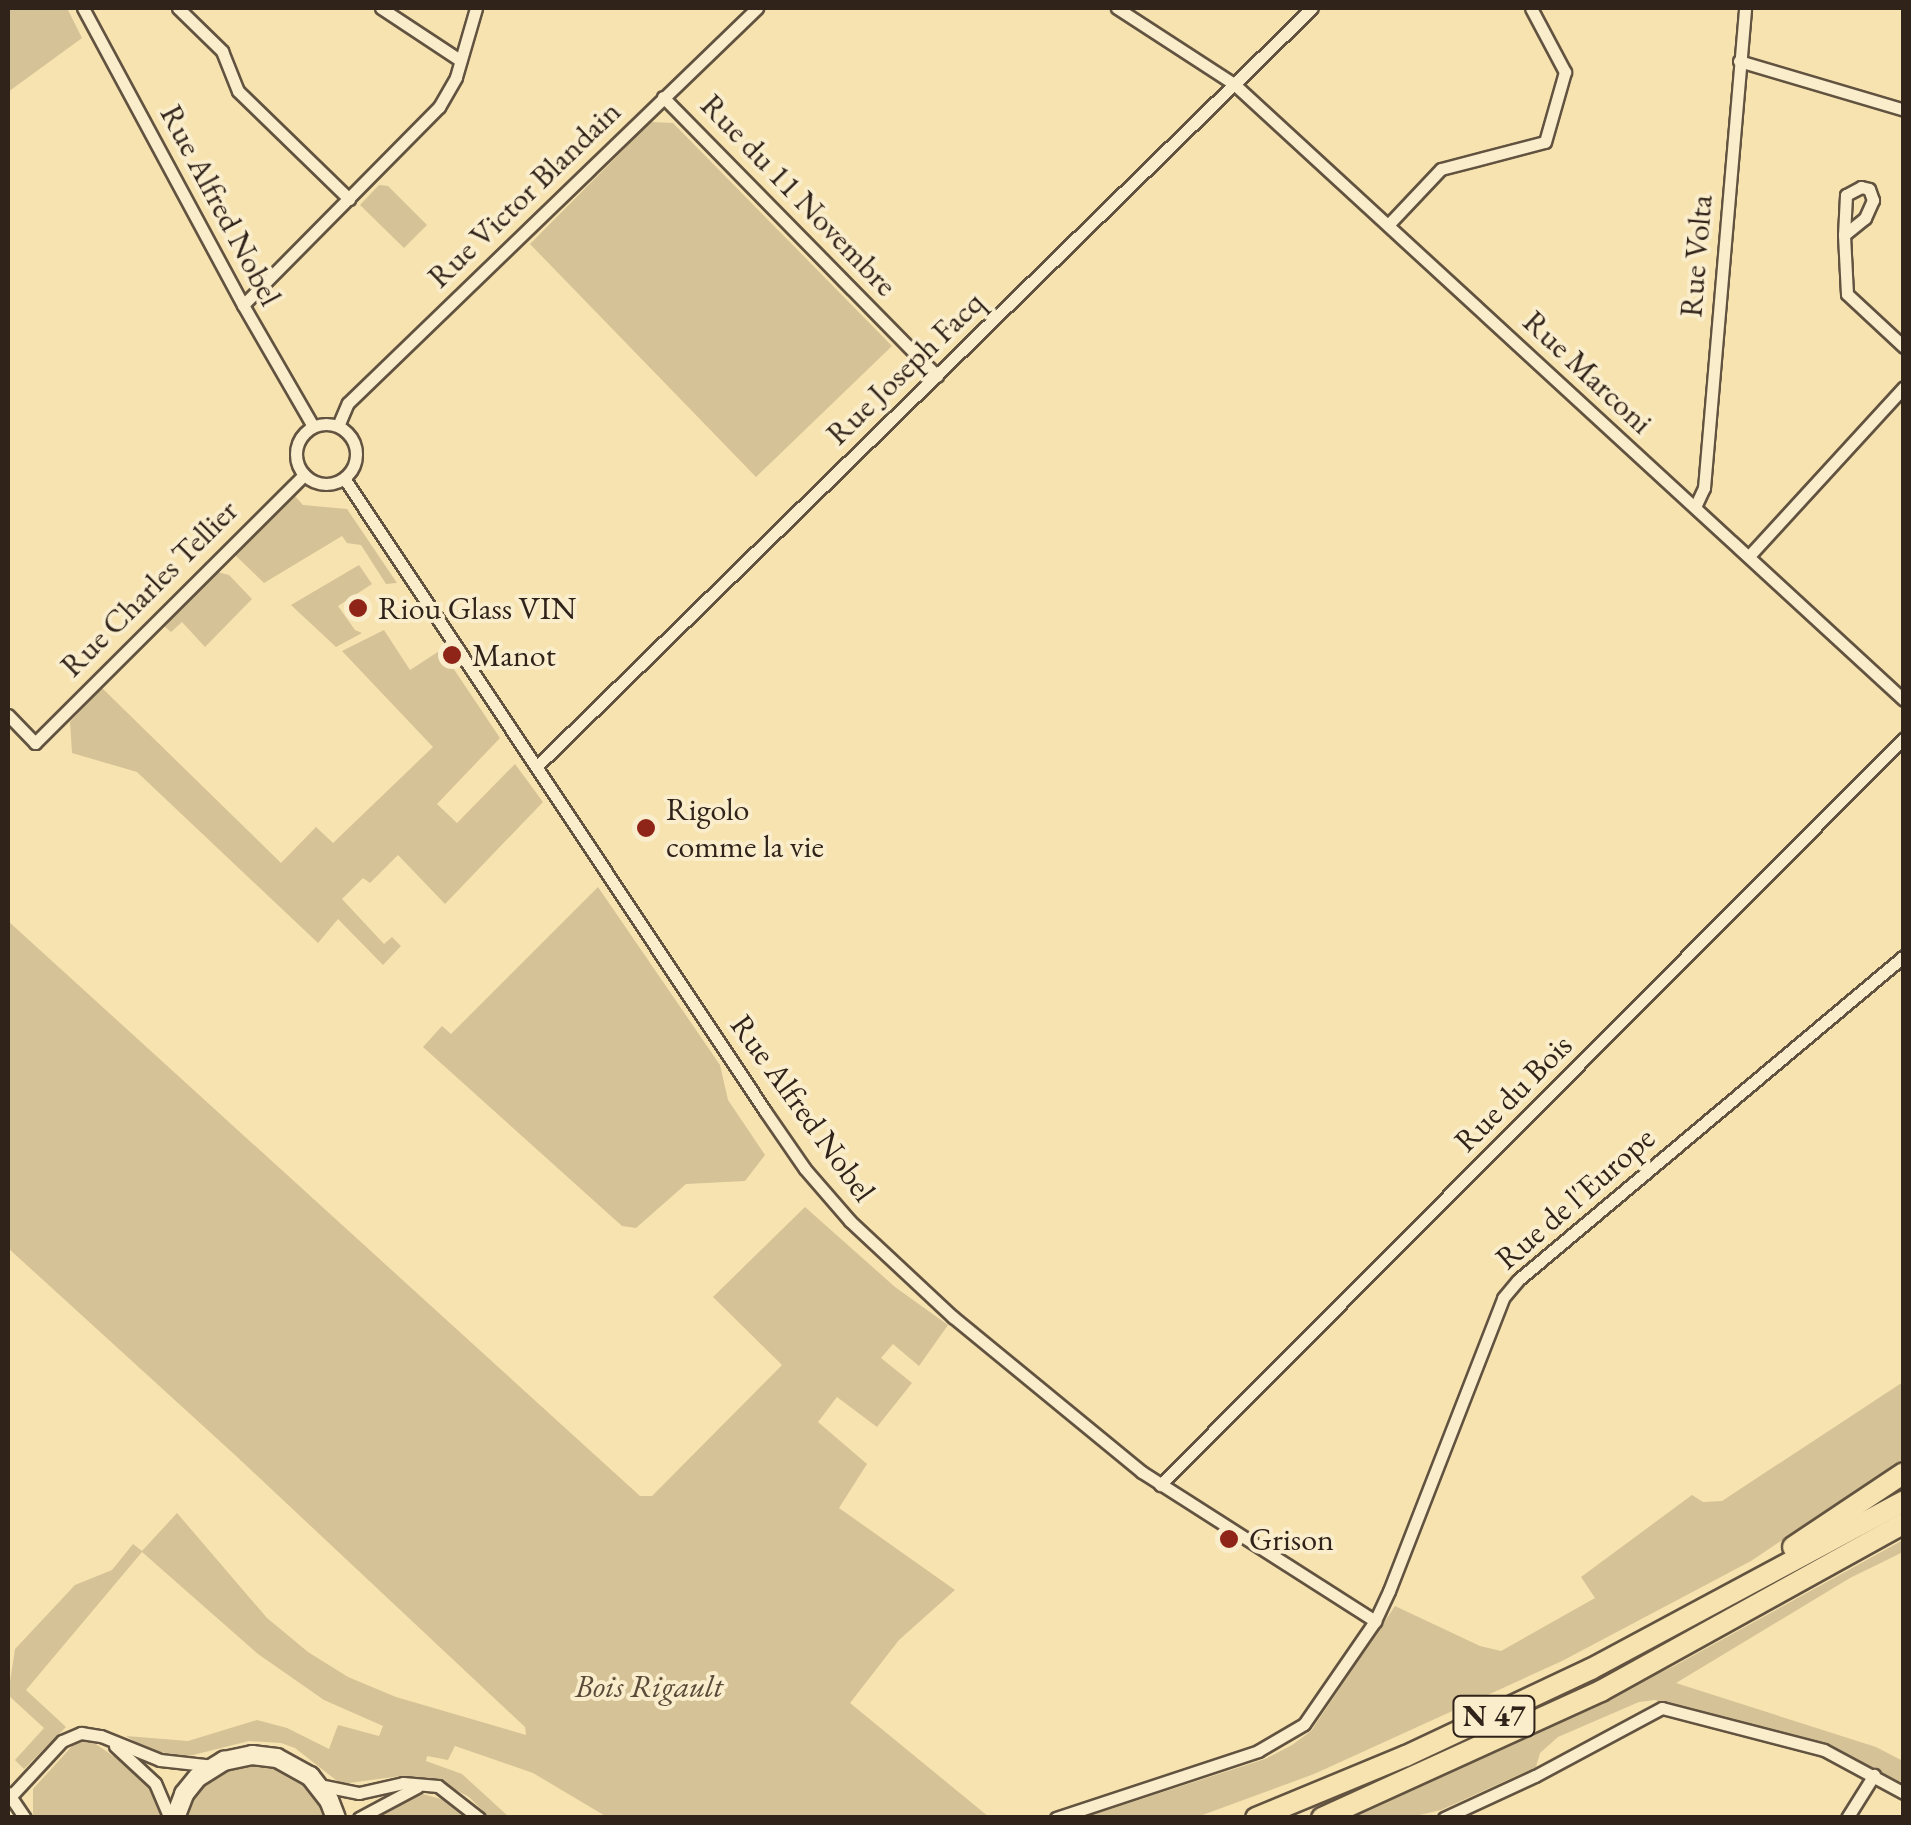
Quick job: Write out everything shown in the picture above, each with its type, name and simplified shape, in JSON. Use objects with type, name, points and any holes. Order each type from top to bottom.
[{"type":"highway","name":"N 47","points":[[1256,1818],[1499,1714],[1724,1599],[1747,1575],[1904,1473]]},
{"type":"highway","points":[[1724,1599],[1904,1501]]},
{"type":"highway","name":"N 47","points":[[1322,1818],[1586,1698],[1904,1523]]},
{"type":"street","name":"Rue Alfred Nobel","points":[[83,8],[243,306],[314,426]]},
{"type":"street","points":[[178,8],[222,51],[238,91],[349,198]]},
{"type":"street","points":[[381,8],[460,60]]},
{"type":"street","points":[[243,306],[438,107],[460,60],[476,8]]},
{"type":"street","name":"Rue Victor Blandain","points":[[338,426],[348,403],[757,8]]},
{"type":"street","name":"Rue Marconi","points":[[1117,8],[1234,84],[1904,700]]},
{"type":"street","name":"Rue Joseph Facq","points":[[536,767],[1312,8]]},
{"type":"street","points":[[1388,225],[1441,169],[1545,142],[1565,72],[1531,8]]},
{"type":"street","name":"Rue Volta","points":[[1695,508],[1704,488],[1745,8]]},
{"type":"street","points":[[1739,61],[1904,110]]},
{"type":"street","name":"Rue du 11 Novembre","points":[[664,96],[936,376]]},
{"type":"street","points":[[1844,235],[1848,294],[1904,347]]},
{"type":"street","points":[[1749,556],[1904,386]]},
{"type":"street","points":[[314,426],[338,426],[355,446],[354,464],[344,478],[328,484],[304,474],[296,454],[298,442],[314,426]]},
{"type":"street","name":"Rue Charles Tellier","points":[[8,715],[35,742],[304,474]]},
{"type":"street","name":"Rue Alfred Nobel","points":[[344,478],[765,1110],[834,1203],[888,1260],[953,1317],[1160,1485],[1375,1621]]},
{"type":"street","name":"Rue du Bois","points":[[1160,1485],[1904,738]]},
{"type":"street","name":"Rue de l'Europe","points":[[1056,1818],[1258,1751],[1291,1735],[1312,1714],[1375,1621],[1503,1298],[1904,956]]},
{"type":"street","points":[[1444,1818],[1536,1776],[1662,1708],[1824,1750],[1904,1793]]},
{"type":"street","points":[[25,1818],[9,1795],[70,1736],[91,1733],[160,1760],[214,1766]]},
{"type":"street","points":[[112,1743],[155,1783],[172,1818]]},
{"type":"street","points":[[172,1818],[191,1785],[214,1766],[239,1757],[276,1758],[299,1768],[319,1785],[336,1818]]},
{"type":"street","points":[[1847,1818],[1874,1776]]},
{"type":"street","points":[[319,1785],[358,1792],[402,1783],[424,1785],[455,1796],[479,1818]]},
{"type":"street","points":[[359,1818],[399,1793],[424,1785]]},
{"type":"green space","points":[[8,8],[67,8],[82,38],[8,92]]},
{"type":"green space","points":[[651,122],[673,123],[892,346],[756,477],[530,244]]},
{"type":"green space","points":[[379,185],[388,186],[427,225],[404,248],[360,205]]},
{"type":"green space","points":[[295,496],[303,505],[347,509],[397,583],[386,584],[361,545],[347,543],[342,536],[264,583],[234,554]]},
{"type":"green space","points":[[359,565],[372,584],[338,606],[355,630],[362,633],[336,647],[291,605]]},
{"type":"green space","points":[[218,572],[229,575],[252,599],[205,647],[182,622],[171,632],[164,626]]},
{"type":"green space","points":[[384,630],[410,670],[441,650],[500,738],[437,804],[457,823],[515,764],[543,802],[445,904],[398,855],[370,883],[363,878],[342,899],[384,944],[392,937],[401,946],[383,965],[338,919],[318,943],[137,772],[72,753],[70,722],[102,688],[281,863],[316,827],[333,843],[433,747],[342,651]]},
{"type":"green space","points":[[598,887],[720,1065],[728,1100],[765,1155],[745,1181],[686,1184],[636,1228],[622,1226],[423,1047],[442,1026],[451,1034]]},
{"type":"green space","name":"Bois Rigault","points":[[8,921],[640,1496],[652,1496],[782,1365],[713,1297],[805,1207],[895,1287],[948,1325],[919,1366],[893,1344],[881,1358],[912,1383],[877,1427],[837,1397],[818,1422],[867,1464],[839,1508],[955,1590],[899,1640],[850,1703],[989,1817],[607,1817],[533,1773],[455,1746],[448,1760],[427,1756],[426,1761],[462,1774],[509,1817],[489,1817],[469,1797],[436,1779],[401,1776],[341,1784],[295,1748],[281,1743],[249,1741],[185,1757],[147,1749],[126,1736],[188,1741],[257,1720],[287,1728],[329,1749],[338,1725],[379,1736],[383,1726],[324,1700],[258,1654],[142,1552],[26,1690],[66,1727],[24,1769],[15,1760],[44,1728],[8,1695],[15,1649],[75,1585],[112,1570],[133,1544],[142,1551],[177,1513],[267,1618],[308,1652],[348,1677],[396,1697],[526,1735],[525,1727],[8,1248]]},
{"type":"green space","points":[[1903,1382],[1903,1459],[1751,1561],[1562,1661],[1314,1774],[1197,1817],[1083,1818],[1265,1759],[1292,1745],[1311,1731],[1395,1606],[1480,1646],[1501,1651],[1595,1598],[1581,1577],[1692,1495],[1703,1502],[1722,1501]]},
{"type":"green space","points":[[1903,1540],[1903,1552],[1850,1578],[1676,1683],[1876,1747],[1903,1761],[1903,1783],[1825,1746],[1655,1700],[1639,1702],[1558,1737],[1540,1753],[1536,1767],[1441,1810],[1411,1817],[1350,1818],[1674,1666]]},
{"type":"green space","points":[[90,1740],[145,1778],[164,1817],[33,1817],[33,1789],[74,1744]]},
{"type":"green space","points":[[249,1764],[279,1767],[298,1777],[321,1803],[326,1818],[181,1818],[202,1785],[224,1769]]},
{"type":"green space","points":[[423,1794],[451,1802],[469,1817],[365,1818],[409,1795]]},
{"type":"place","name":"Riou Glass VIN","points":[[358,608]]},
{"type":"place","name":"Manot","points":[[452,655]]},
{"type":"place","name":"Rigolo comme la vie","points":[[646,828]]},
{"type":"place","name":"Grison","points":[[1229,1539]]}]
